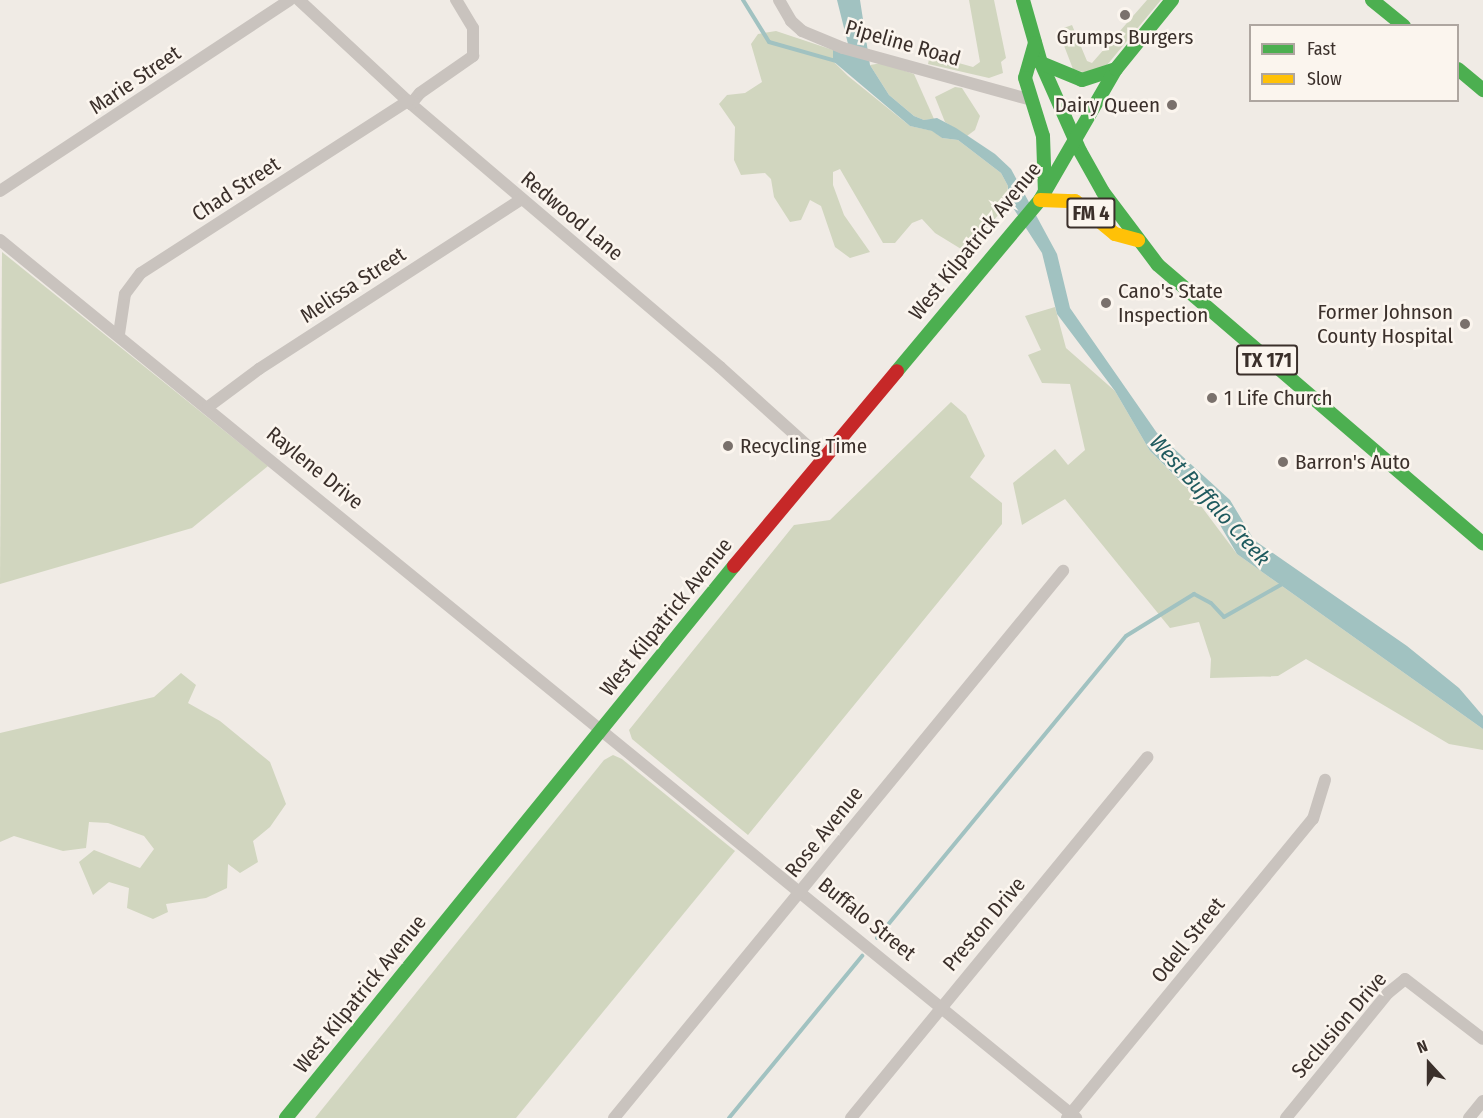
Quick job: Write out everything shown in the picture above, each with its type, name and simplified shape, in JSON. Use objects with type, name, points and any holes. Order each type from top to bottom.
[{"type":"main road","name":"TX 171","points":[[1023,0],[1041,63],[1075,141],[1103,192],[1138,240],[1176,284],[1481,537]]},
{"type":"main road","name":"West Kilpatrick Avenue","points":[[286,1118],[822,459],[1042,196],[1116,69],[1172,0]]},
{"type":"main road","points":[[1372,0],[1402,24]]},
{"type":"main road","points":[[1035,43],[1025,78],[1043,136],[1042,196]]},
{"type":"main road","points":[[1041,63],[1082,80],[1090,80],[1116,69]]},
{"type":"main road","points":[[1459,70],[1483,90]]},
{"type":"main road","name":"FM 4","points":[[1042,196],[1075,201],[1115,234],[1138,240]]},
{"type":"street","name":"Marie Street","points":[[0,191],[290,0]]},
{"type":"street","name":"Redwood Lane","points":[[299,0],[410,103],[822,459]]},
{"type":"street","name":"Chad Street","points":[[119,334],[125,294],[141,273],[410,103],[420,93],[473,56],[473,28],[456,0]]},
{"type":"street","name":"Pipeline Road","points":[[779,0],[790,21],[802,32],[843,48],[1032,100]]},
{"type":"street","name":"Melissa Street","points":[[208,407],[259,369],[522,199]]},
{"type":"street","name":"Raylene Drive","points":[[0,240],[119,334],[603,729]]},
{"type":"street","name":"Rose Avenue","points":[[614,1118],[1063,571]]},
{"type":"street","name":"Buffalo Street","points":[[603,729],[942,1006],[1071,1116]]},
{"type":"street","name":"Preston Drive","points":[[851,1118],[1148,757]]},
{"type":"street","name":"Odell Street","points":[[1071,1116],[1313,819],[1325,780]]},
{"type":"street","name":"Seclusion Drive","points":[[1286,1118],[1388,993],[1406,979],[1483,1039]]},
{"type":"street","points":[[1469,1118],[1483,1101]]},
{"type":"green space","points":[[969,0],[994,0],[1006,58],[1001,62],[1003,73],[989,78],[928,64],[930,55],[973,67],[980,62]]},
{"type":"green space","points":[[1147,0],[1161,0],[1102,71],[1096,76],[1073,69],[1058,30],[1072,25],[1087,61],[1092,63]]},
{"type":"green space","points":[[776,31],[833,50],[833,61],[848,76],[910,126],[933,131],[942,138],[958,140],[1001,173],[1008,186],[1006,206],[966,252],[935,233],[922,219],[912,223],[895,243],[883,243],[840,169],[833,172],[833,185],[844,215],[870,252],[850,258],[835,247],[821,206],[810,200],[801,220],[790,222],[774,197],[771,179],[765,173],[741,175],[734,160],[735,127],[719,104],[727,95],[745,93],[762,82],[751,44],[758,34]]},
{"type":"green space","points":[[882,63],[914,74],[934,119],[924,120],[914,116],[889,95],[870,65]]},
{"type":"green space","points":[[955,87],[962,88],[980,116],[975,130],[967,136],[945,122],[935,97]]},
{"type":"green space","points":[[2,252],[268,466],[192,528],[0,584]]},
{"type":"green space","points":[[1055,307],[1066,348],[1115,391],[1150,451],[1189,490],[1237,554],[1483,729],[1483,750],[1449,744],[1306,659],[1278,676],[1210,678],[1211,659],[1199,622],[1170,628],[1065,499],[1022,525],[1013,483],[1055,449],[1068,465],[1085,450],[1070,384],[1042,383],[1028,355],[1041,350],[1025,316]]},
{"type":"green space","points":[[951,402],[966,415],[985,456],[970,477],[1002,503],[1002,524],[748,835],[632,739],[629,730],[794,525],[830,520]]},
{"type":"green space","points":[[181,673],[196,685],[188,703],[220,721],[270,762],[286,804],[270,827],[253,841],[258,862],[240,873],[228,864],[227,888],[206,898],[166,904],[168,912],[153,919],[127,908],[129,888],[109,882],[93,895],[79,862],[94,850],[140,868],[154,849],[144,836],[108,823],[89,822],[86,848],[63,851],[14,836],[0,842],[0,733],[154,697]]},
{"type":"green space","points":[[613,755],[622,759],[735,851],[516,1118],[315,1118],[604,760]]},
{"type":"water","name":"West Buffalo Creek","points":[[837,0],[860,0],[870,65],[889,95],[914,116],[924,120],[937,118],[956,128],[995,154],[1011,169],[1057,254],[1070,308],[1157,433],[1230,500],[1254,540],[1407,646],[1459,688],[1483,716],[1483,729],[1237,554],[1213,513],[1150,451],[1115,391],[1057,314],[1042,253],[1008,200],[1008,186],[1001,173],[958,140],[942,138],[932,131],[910,126],[833,61],[833,50],[850,52]]},
{"type":"waterway","points":[[743,0],[769,42],[836,61]]},
{"type":"waterway","points":[[877,938],[1126,636],[1194,594],[1211,603],[1224,617],[1282,584]]},
{"type":"waterway","points":[[729,1118],[862,956]]},
{"type":"traffic: fast","points":[[1023,0],[1041,63],[1080,151],[1103,192],[1158,265],[1483,544]]},
{"type":"traffic: fast","points":[[897,371],[1040,200],[1116,69],[1172,0]]},
{"type":"traffic: fast","points":[[1372,0],[1402,24]]},
{"type":"traffic: fast","points":[[1035,43],[1025,78],[1043,136],[1045,193]]},
{"type":"traffic: fast","points":[[1041,63],[1082,80],[1116,69]]},
{"type":"traffic: fast","points":[[1459,70],[1483,90]]},
{"type":"traffic: fast","points":[[286,1118],[734,566]]},
{"type":"traffic: slow","points":[[1040,200],[1075,201],[1115,234],[1138,240]]},
{"type":"traffic: jam","points":[[734,566],[897,371]]},
{"type":"place","name":"Grumps Burgers","points":[[1125,15]]},
{"type":"place","name":"Dairy Queen","points":[[1172,105]]},
{"type":"place","name":"Cano's State Inspection","points":[[1106,303]]},
{"type":"place","name":"Former Johnson County Hospital","points":[[1465,324]]},
{"type":"place","name":"1 Life Church","points":[[1212,398]]},
{"type":"place","name":"Recycling Time","points":[[728,446]]},
{"type":"place","name":"Barron's Auto","points":[[1283,462]]}]
